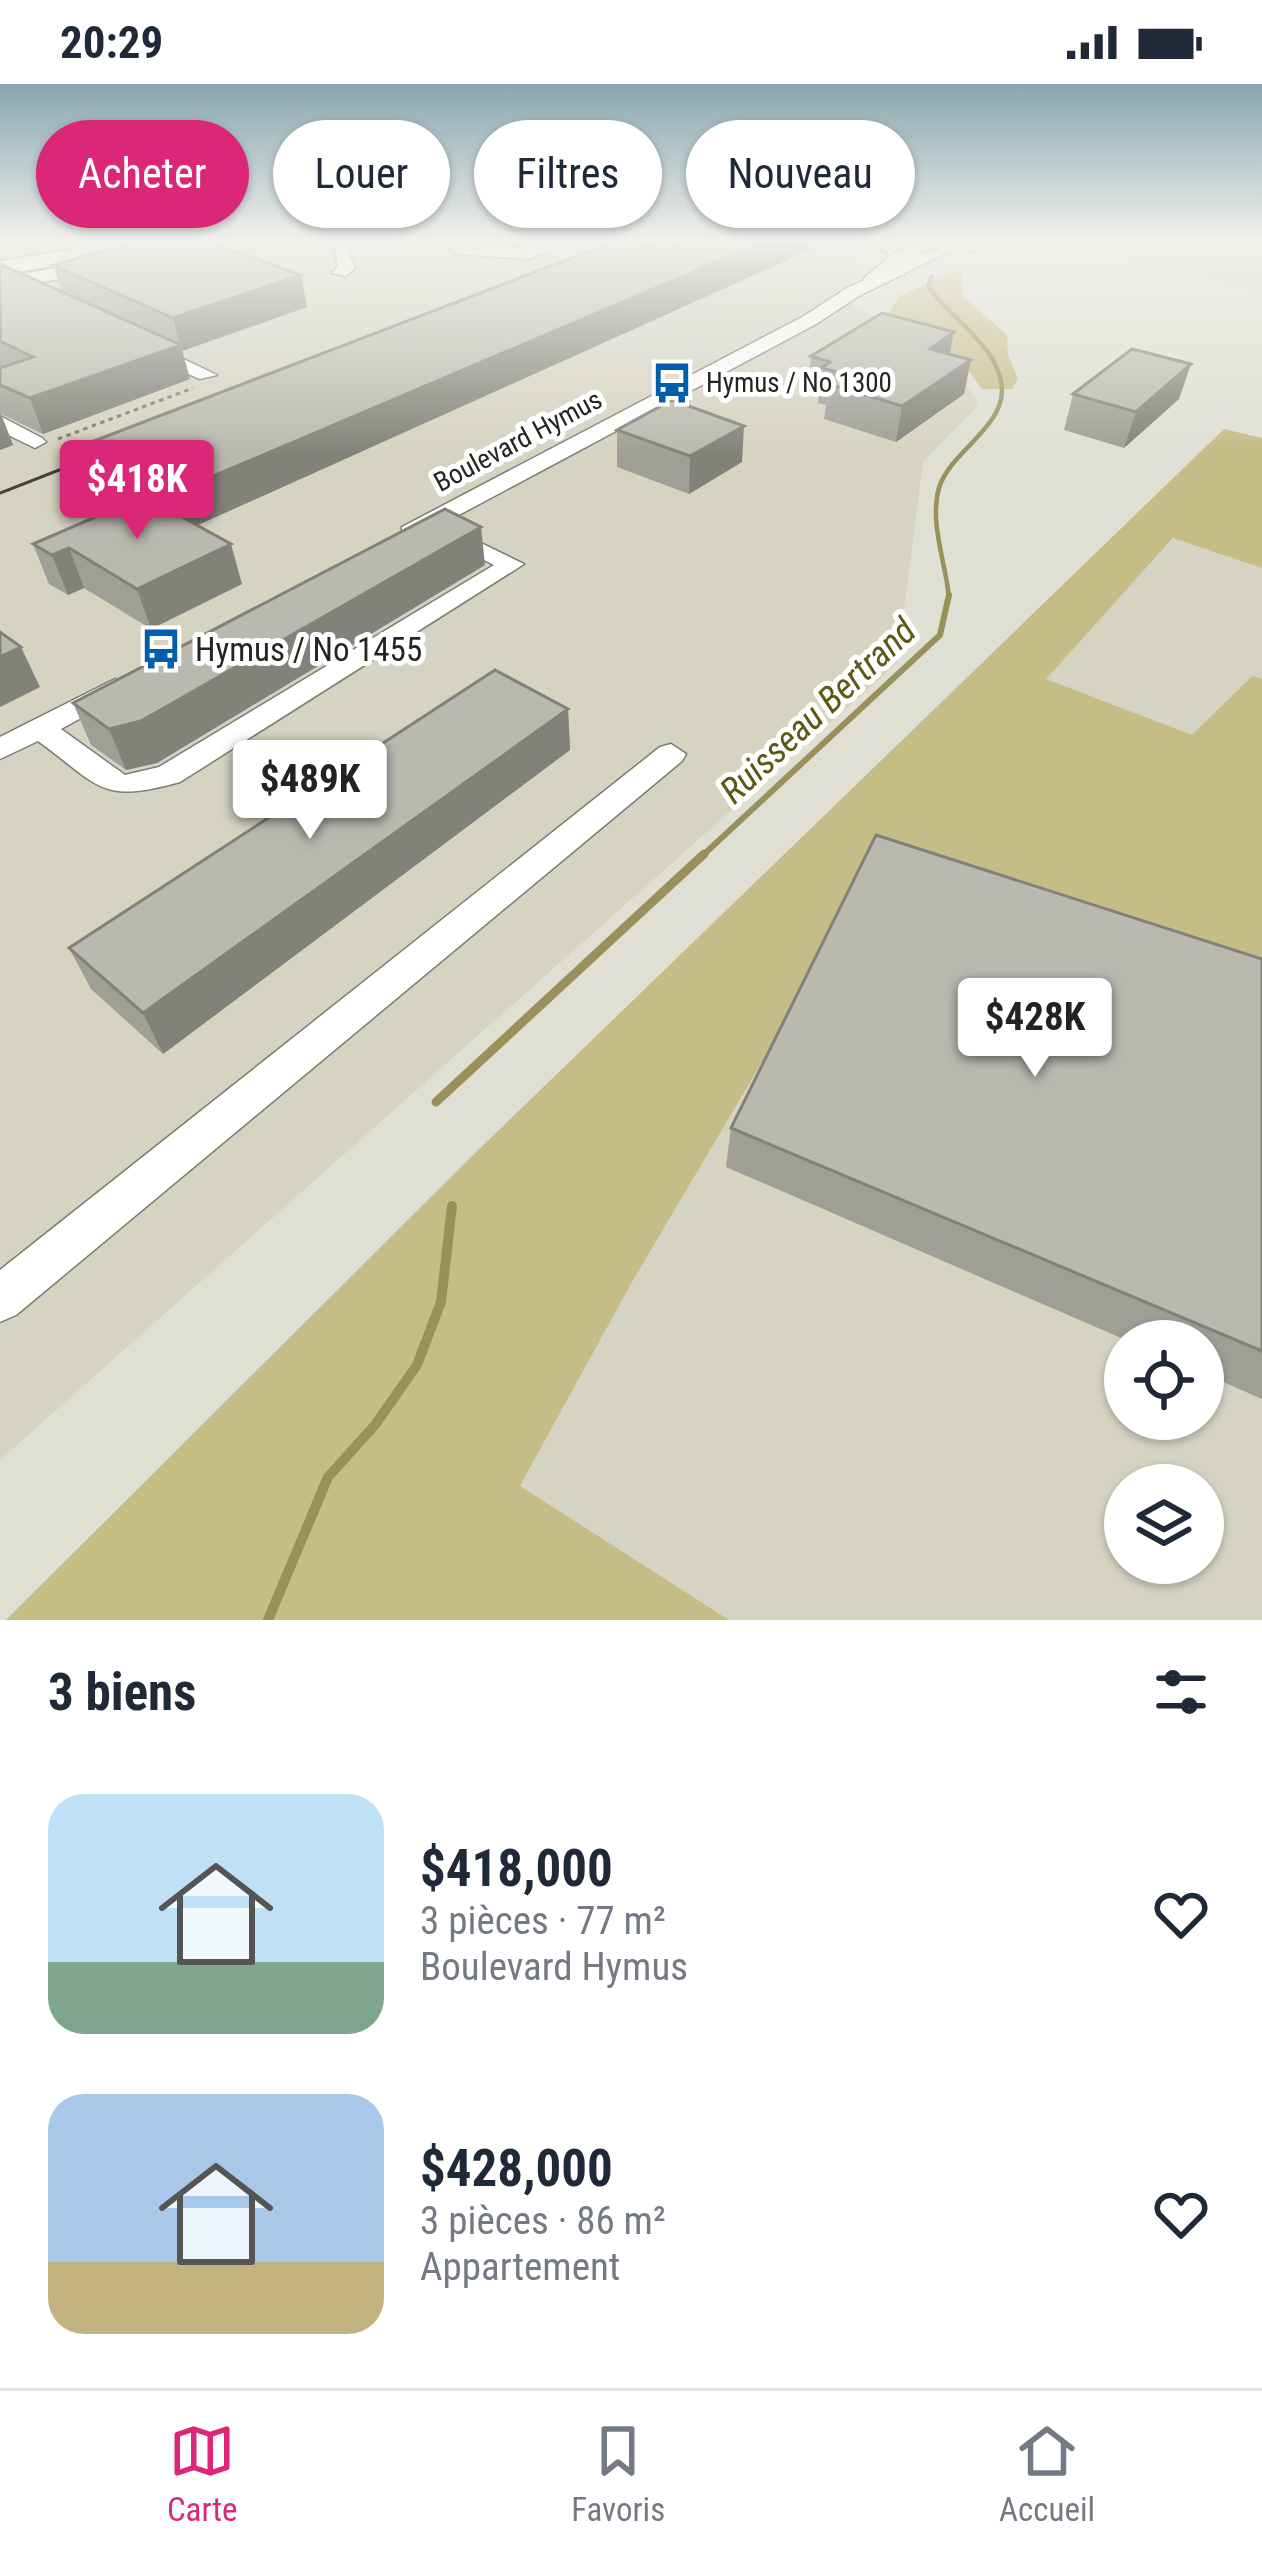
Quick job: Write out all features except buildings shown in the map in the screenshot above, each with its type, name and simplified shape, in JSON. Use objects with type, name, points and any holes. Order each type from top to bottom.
[{"type":"street","name":"Boulevard Hymus","points":[[810,320],[822,313]]},
{"type":"street","name":"Boulevard Hymus","points":[[390,543],[825,313]]},
{"type":"street","points":[[137,344],[208,376]]},
{"type":"street","points":[[0,422],[35,442]]},
{"type":"street","points":[[40,728],[116,783],[141,783],[170,775],[512,564],[427,524]]},
{"type":"street","points":[[0,749],[139,676]]},
{"type":"street","points":[[0,1299],[670,754]]},
{"type":"path","points":[[35,442],[53,441],[127,415],[208,383],[213,378],[208,376]]},
{"type":"shaded area","points":[[0,313],[867,313],[949,358],[979,405],[923,462],[897,663],[0,1460]]},
{"type":"shaded area","points":[[888,313],[981,313],[1007,335],[1008,355],[1018,379],[1012,389],[982,389],[967,369],[885,317]]},
{"type":"shaded area","points":[[1224,429],[1262,438],[1262,568],[1173,538],[1046,679],[1192,735],[1252,676],[1262,679],[1262,969],[887,851],[632,1282],[520,1486],[729,1620],[6,1620],[469,1159]]},
{"type":"shaded area","points":[[1174,538],[1262,568],[1262,679],[1252,676],[1192,735],[1045,679]]},
{"type":"shaded area","points":[[888,851],[1262,969],[1262,1620],[729,1620],[520,1487],[632,1282]]},
{"type":"waterway","name":"Ruisseau Bertrand","points":[[949,596],[937,529],[939,488],[992,419],[1002,389],[992,359],[951,313]]},
{"type":"waterway","name":"Ruisseau Bertrand","points":[[701,857],[940,635],[949,596]]},
{"type":"waterway","name":"Ruisseau Bertrand","points":[[436,1102],[704,854]]},
{"type":"waterway","name":"Ruisseau Bertrand","points":[[268,1620],[328,1477],[375,1425],[417,1365],[441,1302],[452,1206]]},
{"type":"tram line","points":[[0,493],[123,445]]},
{"type":"place","name":"Hymus / No 1300","points":[[672,383]]},
{"type":"place","name":"Hymus / No 1455","points":[[161,649]]}]
